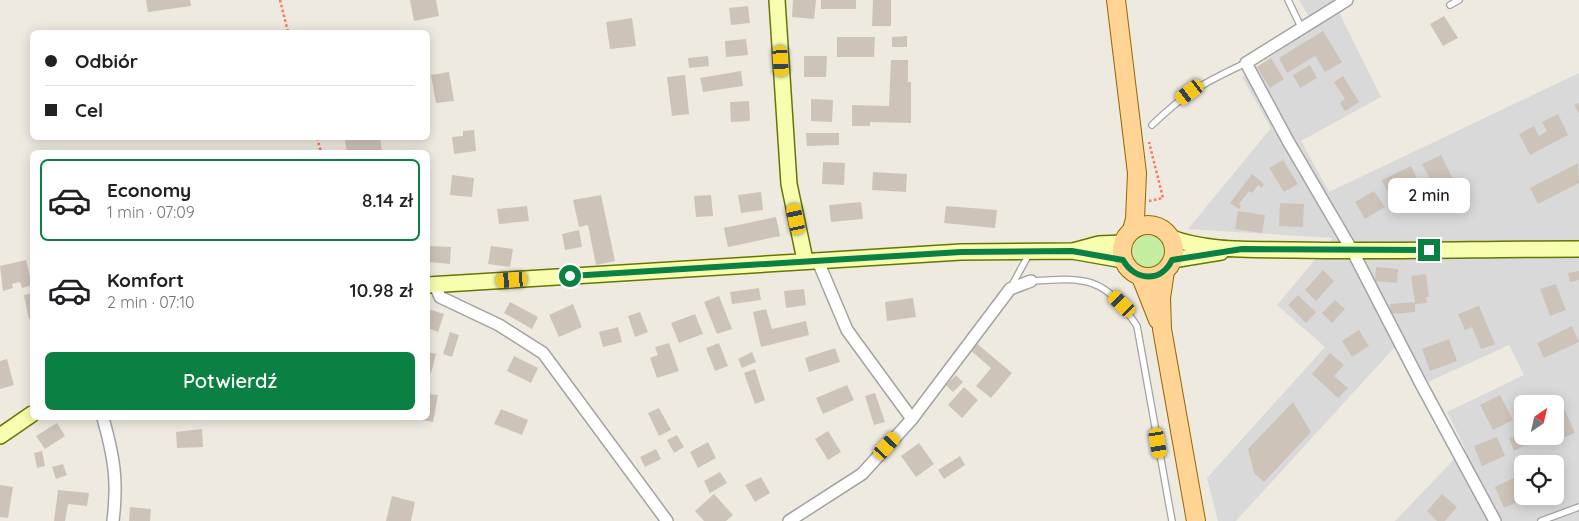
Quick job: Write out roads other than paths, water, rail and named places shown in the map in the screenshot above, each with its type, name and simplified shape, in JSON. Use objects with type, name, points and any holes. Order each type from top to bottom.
[{"type":"main road","points":[[1116,0],[1137,173],[1135,220],[1126,244],[1133,273],[1149,278],[1169,266]]},
{"type":"main road","points":[[1137,173],[1151,219],[1163,232],[1174,252],[1161,290],[1162,329],[1196,521]]},
{"type":"main road","points":[[1126,244],[1148,225],[1163,232]]},
{"type":"main road","points":[[1141,277],[1162,329]]},
{"type":"street","points":[[777,0],[789,184],[811,260],[847,330],[912,418]]},
{"type":"street","points":[[1347,0],[1246,63],[1288,141],[1353,252],[1495,521]]},
{"type":"street","points":[[1163,232],[1195,244],[1242,249],[1353,252],[1579,249]]},
{"type":"street","points":[[431,285],[961,252],[1072,251],[1099,244],[1126,244]]},
{"type":"street","points":[[1169,266],[1242,249]]},
{"type":"street","points":[[789,521],[862,474],[912,418],[1010,289],[1031,281]]},
{"type":"street","points":[[431,285],[440,297],[499,325],[543,353],[666,521]]},
{"type":"street","points":[[0,436],[30,415]]},
{"type":"street","points":[[104,420],[114,455],[116,488],[112,521]]},
{"type":"lane","points":[[1288,0],[1302,28]]},
{"type":"lane","points":[[1450,5],[1460,0]]},
{"type":"lane","points":[[1152,125],[1204,82],[1246,63]]},
{"type":"lane","points":[[1010,289],[1031,251]]},
{"type":"lane","points":[[1031,281],[1073,278],[1092,282],[1107,290],[1122,304],[1137,326],[1172,521]]},
{"type":"lane","points":[[1541,521],[1579,507]]}]
